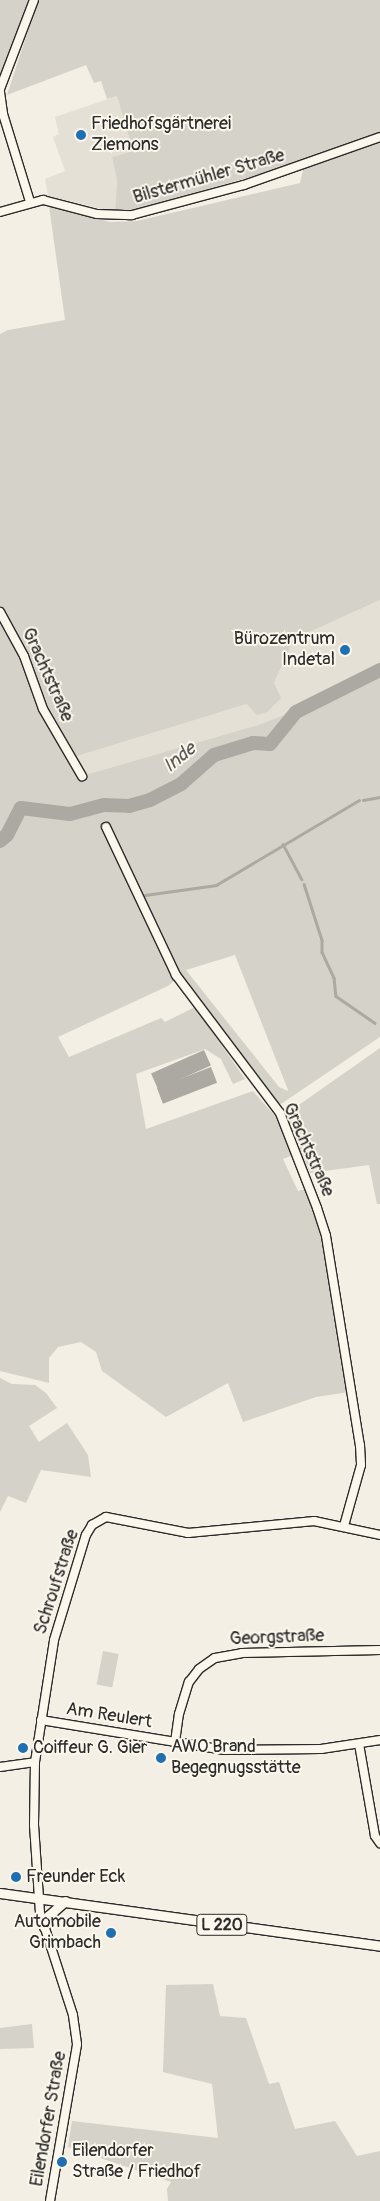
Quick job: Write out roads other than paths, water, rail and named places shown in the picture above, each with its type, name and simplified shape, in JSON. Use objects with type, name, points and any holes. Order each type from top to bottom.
[{"type":"main road","name":"L 220","points":[[0,1893],[380,1946]]},
{"type":"main road","points":[[44,1927],[48,1916],[65,1901]]},
{"type":"street","points":[[0,212],[30,202],[3,114],[0,90],[34,0]]},
{"type":"street","name":"Bilstermühler Straße","points":[[30,202],[43,200],[97,214],[132,215],[244,185],[380,137]]},
{"type":"street","name":"Grachtstraße","points":[[0,612],[24,656],[43,709],[82,776]]},
{"type":"street","name":"Grachtstraße","points":[[106,827],[176,975],[280,1113],[318,1208],[326,1236],[360,1445],[361,1465],[344,1526]]},
{"type":"street","name":"Schroufstraße","points":[[38,1898],[34,1825],[35,1762],[54,1640],[86,1534],[100,1518],[119,1517],[188,1533],[285,1522],[314,1521],[380,1535]]},
{"type":"street","name":"Georgstraße","points":[[175,1742],[179,1714],[188,1682],[199,1669],[215,1658],[236,1653],[380,1650]]},
{"type":"street","name":"Am Reulert","points":[[41,1720],[225,1750],[278,1751],[359,1744],[380,1740]]},
{"type":"street","points":[[359,1744],[375,1836],[380,1844]]},
{"type":"street","points":[[0,1767],[35,1762]]},
{"type":"street","name":"Eilendorfer Straße","points":[[38,1898],[44,1927],[73,2015],[77,2044],[50,2201]]},
{"type":"waterway","name":"Inde","points":[[0,841],[7,835],[21,808],[70,814],[104,805],[129,806],[150,800],[181,784],[214,755],[253,743],[270,744],[296,712],[380,670]]},
{"type":"waterway","points":[[363,800],[380,797]]},
{"type":"waterway","points":[[145,895],[216,885],[359,800]]},
{"type":"waterway","points":[[283,844],[302,879]]},
{"type":"waterway","points":[[304,884],[322,940],[322,952],[334,978],[336,996],[375,1023]]},
{"type":"place","name":"Friedhofsgärtnerei Ziemons","points":[[81,135]]},
{"type":"place","name":"Bürozentrum Indetal","points":[[345,650]]},
{"type":"place","name":"Coiffeur G. Gier","points":[[23,1748]]},
{"type":"place","name":"AWO Brand Begegnugsstätte","points":[[161,1758]]},
{"type":"place","name":"Freunder Eck","points":[[16,1877]]},
{"type":"place","name":"Automobile Grimbach","points":[[111,1933]]},
{"type":"place","name":"Eilendorfer Straße / Friedhof","points":[[62,2162]]}]
